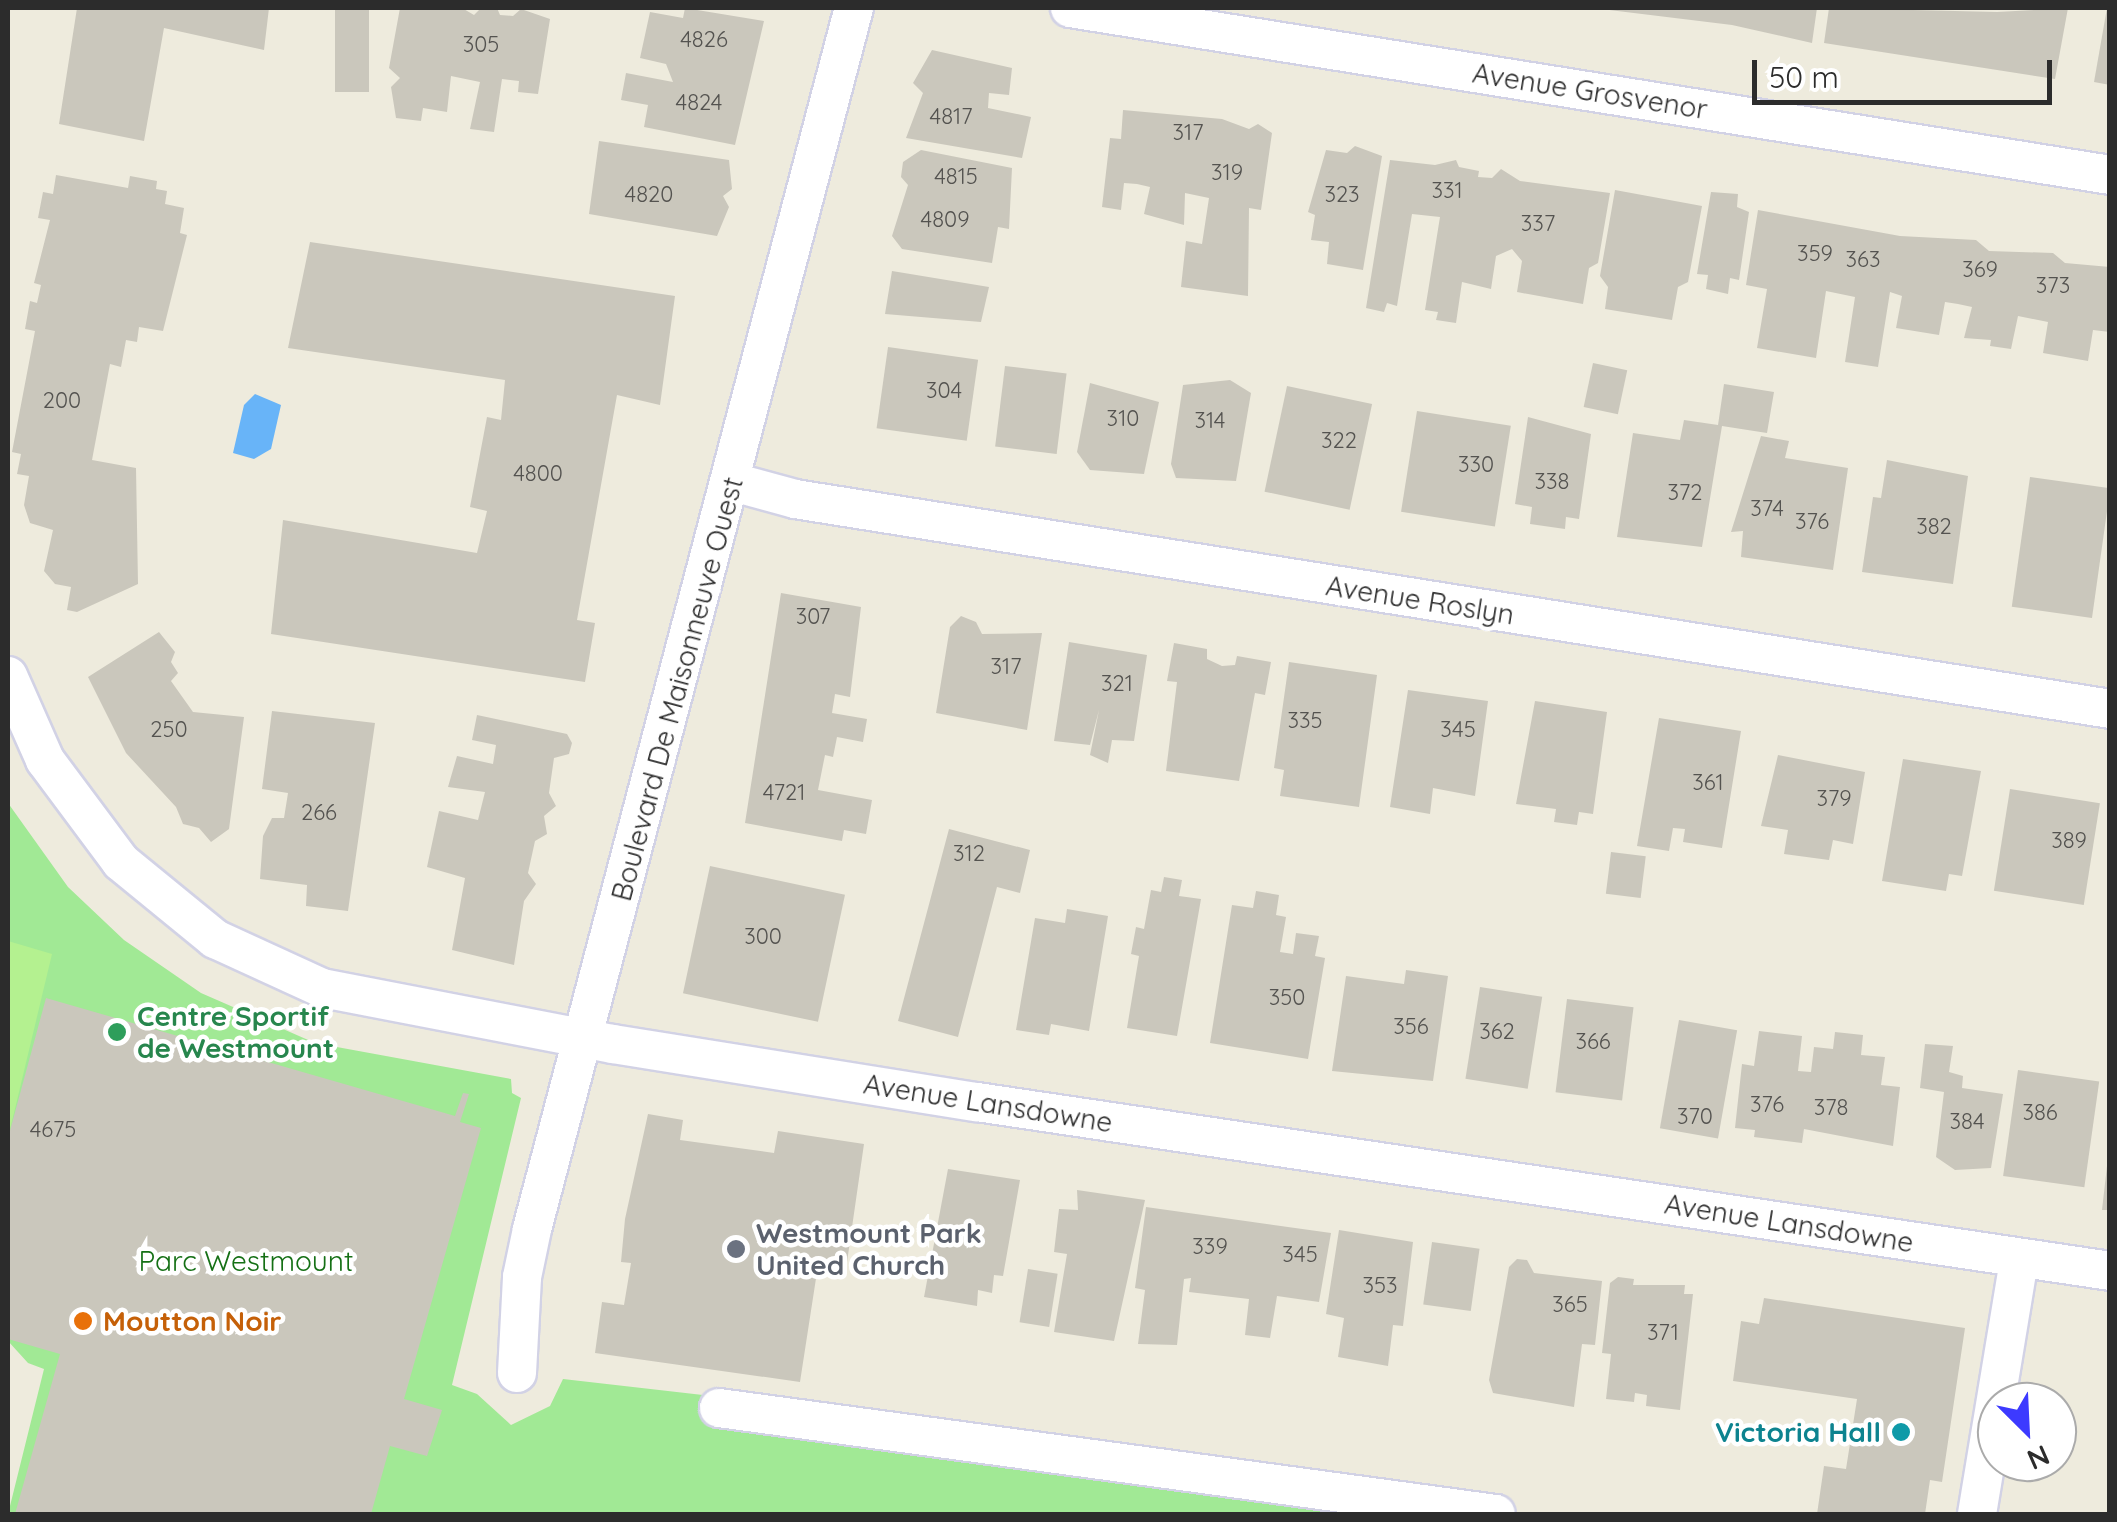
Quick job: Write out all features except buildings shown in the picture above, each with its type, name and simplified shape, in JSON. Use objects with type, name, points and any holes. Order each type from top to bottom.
[{"type":"street","name":"Boulevard De Maisonneuve Ouest","points":[[516,1373],[525,1258],[733,482],[854,8]]},
{"type":"street","name":"Avenue Grosvenor","points":[[1070,8],[2110,175]]},
{"type":"street","name":"Avenue Roslyn","points":[[733,482],[814,502],[2110,709]]},
{"type":"street","name":"Avenue Lansdowne","points":[[8,676],[45,760],[105,846],[215,939],[294,978],[352,996],[584,1038],[2110,1272]]},
{"type":"street","points":[[1977,1514],[2019,1259]]},
{"type":"street","points":[[719,1408],[1496,1514]]},
{"type":"green space","name":"Parc Westmount","points":[[8,803],[68,887],[124,940],[201,993],[315,1043],[511,1079],[512,1093],[521,1098],[452,1385],[477,1394],[511,1425],[550,1406],[563,1379],[1130,1444],[1125,1476],[1406,1514],[8,1514],[44,1369],[28,1363],[8,1341]]},
{"type":"green space","points":[[8,941],[52,954],[8,1138]]},
{"type":"water","points":[[255,394],[281,405],[271,449],[254,459],[233,453],[244,405]]},
{"type":"place","name":"Centre Sportif de Westmount","points":[[117,1032]]},
{"type":"place","name":"Westmount Park United Church","points":[[736,1249]]},
{"type":"place","name":"Moutton Noir","points":[[83,1321]]},
{"type":"place","name":"Victoria Hall","points":[[1901,1432]]}]
